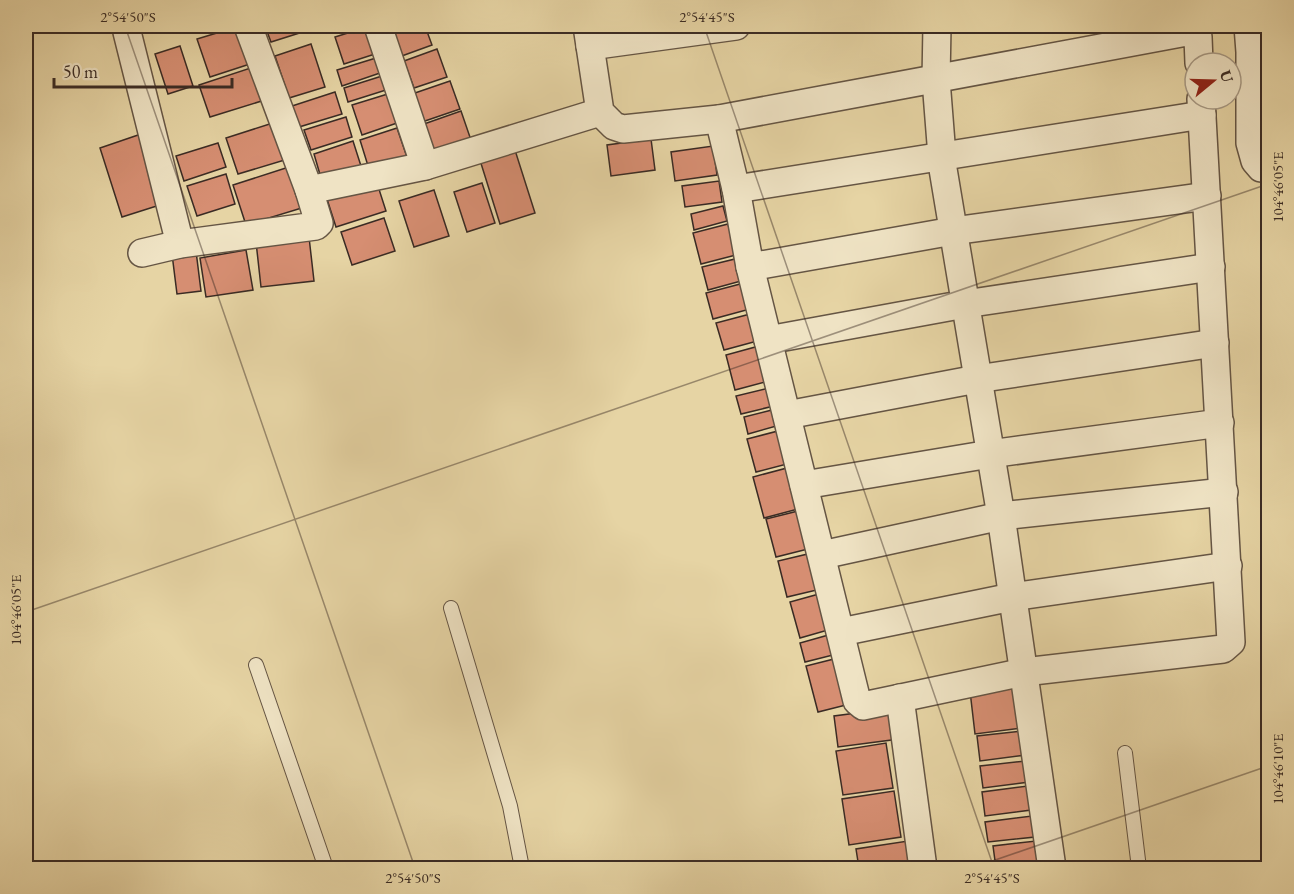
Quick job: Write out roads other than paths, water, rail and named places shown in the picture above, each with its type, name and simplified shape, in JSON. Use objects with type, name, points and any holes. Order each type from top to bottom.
[{"type":"street","points":[[142,253],[180,244],[316,226],[319,222],[249,26]]},
{"type":"street","points":[[378,26],[425,166]]},
{"type":"street","points":[[736,26],[588,36],[600,112],[614,126],[623,129],[719,119],[1192,31],[1198,37],[1199,51]]},
{"type":"street","points":[[937,26],[936,80],[942,156],[1001,516],[1052,868]]},
{"type":"street","points":[[1248,26],[1260,55],[1250,143],[1255,161],[1261,168],[1269,169]]},
{"type":"street","points":[[128,32],[180,244]]},
{"type":"street","points":[[736,189],[942,156],[1183,111]]},
{"type":"street","points":[[719,119],[736,189],[750,267],[858,704],[863,706],[1024,672],[1223,649],[1232,642],[1202,111]]},
{"type":"street","points":[[309,190],[425,166],[600,112]]},
{"type":"street","points":[[750,267],[953,231],[1207,196]]},
{"type":"street","points":[[768,340],[965,304],[1211,267]]},
{"type":"street","points":[[787,415],[977,379],[1215,343]]},
{"type":"street","points":[[804,485],[990,454],[1220,423]]},
{"type":"street","points":[[822,555],[1001,516],[1224,492]]},
{"type":"street","points":[[841,632],[1012,597],[1228,566]]},
{"type":"street","points":[[900,698],[923,868]]},
{"type":"lane","points":[[451,608],[510,806],[522,868]]},
{"type":"lane","points":[[256,665],[326,868]]},
{"type":"lane","points":[[1125,753],[1139,868]]}]
